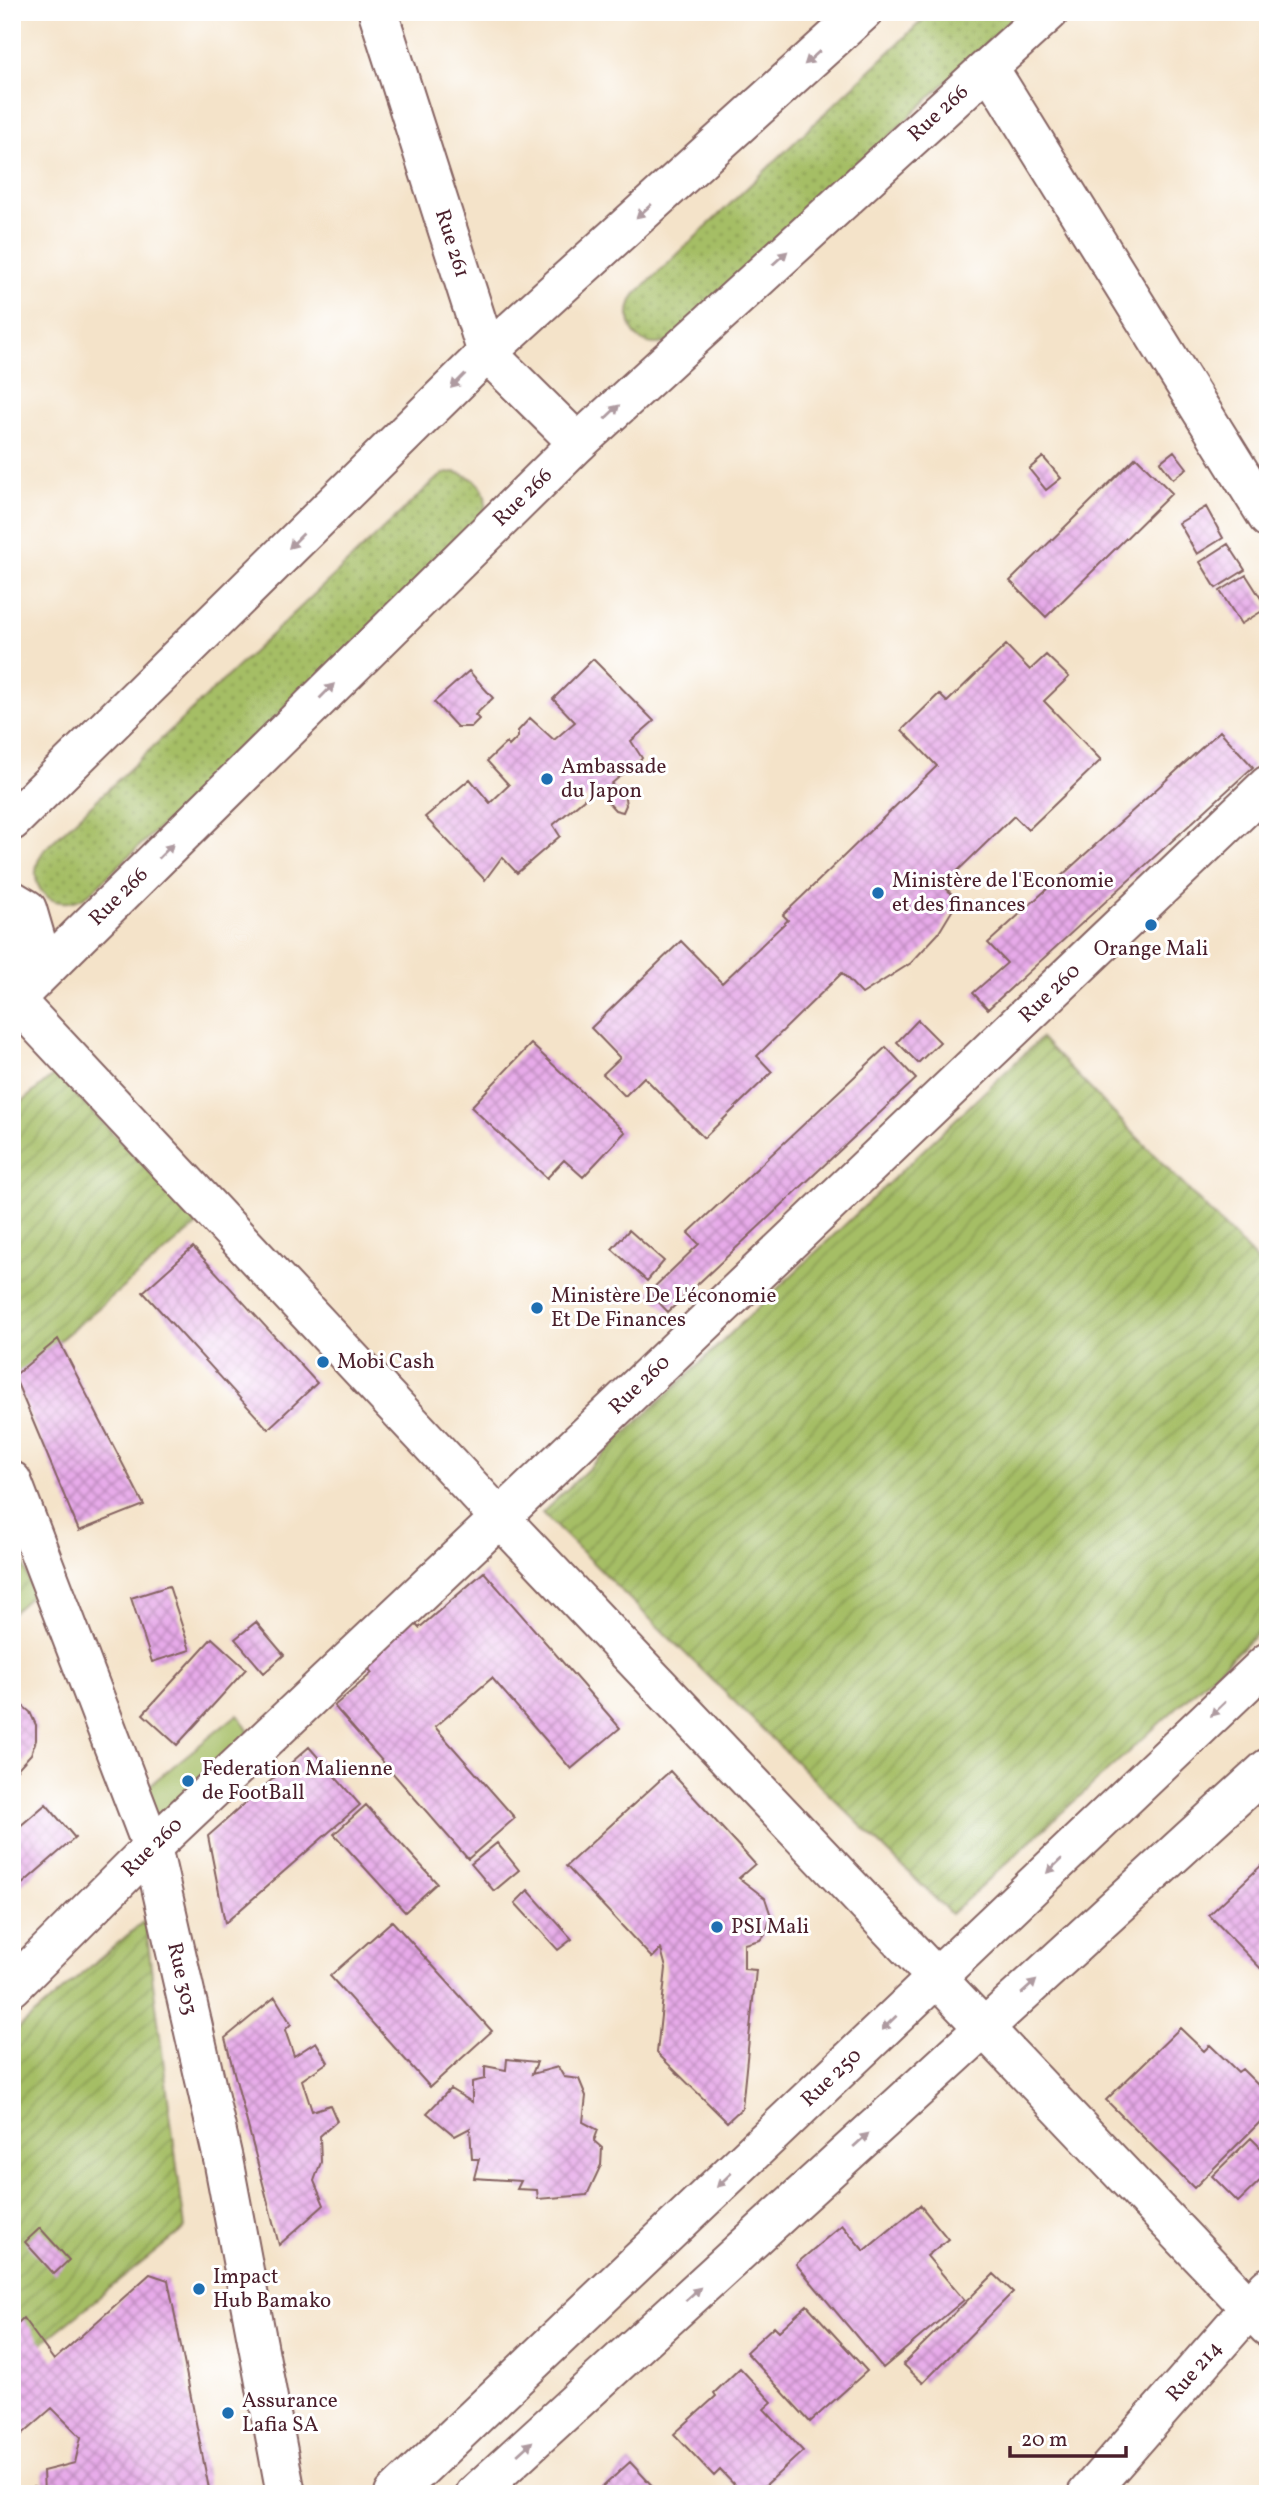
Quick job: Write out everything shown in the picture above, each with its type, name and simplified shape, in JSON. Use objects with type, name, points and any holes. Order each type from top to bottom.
[{"type":"street","name":"Rue 261","points":[[378,12],[487,353],[578,443]]},
{"type":"street","points":[[12,821],[487,353],[863,12]]},
{"type":"street","name":"Rue 266","points":[[13,1001],[578,443],[1049,12]]},
{"type":"street","points":[[989,68],[1268,518]]},
{"type":"street","name":"Rue 260","points":[[12,1987],[152,1847],[1268,785]]},
{"type":"street","points":[[12,900],[27,909],[41,957],[13,1001],[937,1977],[1261,2307]]},
{"type":"street","name":"Rue 303","points":[[12,1481],[152,1847],[223,2158],[286,2494]]},
{"type":"street","name":"Rue 250","points":[[394,2494],[1268,1662]]},
{"type":"street","points":[[475,2494],[1268,1768]]},
{"type":"street","name":"Rue 214","points":[[1087,2494],[1261,2307]]},
{"type":"green space","points":[[931,12],[1019,12],[677,339],[657,344],[639,338],[629,318],[631,302],[635,295]]},
{"type":"green space","points":[[454,472],[473,479],[483,491],[485,507],[478,525],[89,894],[76,901],[63,902],[52,900],[44,894],[38,885],[36,874],[38,862],[45,849],[435,480]]},
{"type":"green space","points":[[1041,1038],[1268,1272],[1268,1624],[951,1914],[542,1513]]},
{"type":"green space","points":[[55,1074],[200,1223],[12,1380],[12,1110]]},
{"type":"green space","points":[[12,1527],[33,1594],[12,1613]]},
{"type":"green space","name":"Federation Malienne de FootBall","points":[[238,1714],[258,1747],[163,1830],[135,1797]]},
{"type":"green space","points":[[145,1920],[185,2228],[12,2367],[12,2034]]},
{"type":"building","points":[[1174,451],[1187,468],[1173,479],[1160,462]]},
{"type":"building","points":[[1043,457],[1061,478],[1046,490],[1029,469]]},
{"type":"building","points":[[1136,457],[1172,493],[1046,617],[1010,581]]},
{"type":"building","points":[[1206,507],[1223,538],[1197,554],[1179,523]]},
{"type":"building","points":[[1228,544],[1245,570],[1216,588],[1200,562]]},
{"type":"building","points":[[1246,575],[1267,608],[1241,624],[1220,591]]},
{"type":"building","name":"Ministère de l'Economie et des finances","points":[[1006,645],[1030,670],[1046,655],[1069,677],[1044,701],[1101,760],[1028,830],[1014,816],[943,885],[958,901],[938,934],[911,963],[862,994],[842,973],[757,1056],[772,1072],[704,1138],[644,1077],[625,1096],[603,1074],[620,1058],[591,1028],[681,941],[722,983],[788,920],[783,915],[937,766],[902,730],[939,694],[947,702]]},
{"type":"building","points":[[593,659],[654,721],[631,741],[642,758],[611,784],[625,798],[623,812],[615,810],[596,789],[553,825],[560,836],[517,873],[502,857],[485,880],[425,817],[470,779],[490,803],[509,785],[487,761],[506,743],[509,746],[518,737],[518,731],[530,718],[554,740],[575,722],[553,699]]},
{"type":"building","points":[[469,671],[493,698],[475,715],[479,719],[471,727],[457,727],[434,702]]},
{"type":"building","points":[[1220,731],[1253,767],[988,1009],[973,993],[1007,963],[988,943]]},
{"type":"building","points":[[918,1020],[940,1042],[918,1063],[897,1042]]},
{"type":"building","points":[[531,1044],[625,1132],[583,1177],[564,1160],[547,1178],[471,1107]]},
{"type":"building","points":[[886,1047],[916,1079],[668,1312],[649,1292],[699,1244],[688,1233]]},
{"type":"building","points":[[629,1230],[664,1261],[647,1281],[612,1249]]},
{"type":"building","points":[[193,1247],[317,1383],[268,1429],[143,1292]]},
{"type":"building","points":[[58,1339],[144,1505],[79,1531],[14,1376]]},
{"type":"building","points":[[484,1572],[620,1728],[571,1769],[492,1678],[435,1727],[515,1818],[468,1859],[334,1706],[372,1673],[359,1657],[407,1615],[419,1628]]},
{"type":"building","points":[[169,1586],[190,1650],[152,1662],[131,1598]]},
{"type":"building","points":[[256,1622],[284,1655],[264,1673],[235,1639]]},
{"type":"building","points":[[212,1638],[246,1669],[177,1745],[143,1714]]},
{"type":"building","points":[[12,1697],[30,1712],[36,1725],[36,1740],[31,1754],[12,1775]]},
{"type":"building","points":[[309,1747],[360,1805],[225,1923],[208,1836]]},
{"type":"building","points":[[670,1771],[755,1864],[739,1878],[765,1898],[771,1916],[766,1933],[760,1940],[744,1944],[744,1969],[756,1970],[742,2108],[727,2122],[657,2053],[666,1968],[661,1949],[652,1958],[566,1866]]},
{"type":"building","points":[[46,1804],[75,1838],[21,1885],[12,1874],[12,1833]]},
{"type":"building","points":[[366,1805],[437,1883],[405,1912],[334,1834]]},
{"type":"building","points":[[497,1843],[519,1870],[494,1891],[471,1864]]},
{"type":"building","points":[[1267,1860],[1268,1969],[1264,1972],[1209,1915]]},
{"type":"building","points":[[528,1890],[572,1939],[558,1950],[515,1903]]},
{"type":"building","points":[[392,1921],[492,2031],[430,2087],[330,1976]]},
{"type":"building","points":[[275,1997],[291,2024],[285,2030],[294,2056],[316,2042],[328,2062],[302,2080],[312,2111],[330,2105],[337,2121],[320,2136],[321,2162],[314,2181],[324,2205],[279,2245],[225,2038]]},
{"type":"building","points":[[1180,2028],[1204,2051],[1210,2045],[1238,2072],[1242,2069],[1268,2095],[1268,2114],[1194,2188],[1106,2100]]},
{"type":"building","points":[[507,2059],[537,2062],[532,2074],[558,2067],[564,2077],[579,2079],[586,2096],[583,2122],[598,2130],[594,2141],[602,2148],[601,2165],[587,2195],[538,2199],[537,2190],[517,2189],[521,2181],[474,2178],[479,2159],[472,2159],[470,2128],[455,2136],[427,2113],[450,2089],[472,2102],[472,2082],[485,2079],[485,2066],[506,2070]]},
{"type":"building","points":[[1251,2138],[1268,2155],[1268,2173],[1238,2202],[1212,2176]]},
{"type":"building","points":[[920,2205],[948,2239],[927,2256],[964,2300],[883,2368],[796,2264],[842,2225],[864,2251]]},
{"type":"building","points":[[40,2228],[69,2260],[54,2274],[25,2242]]},
{"type":"building","points":[[150,2274],[168,2280],[210,2494],[28,2494],[34,2486],[44,2493],[43,2471],[75,2463],[81,2437],[52,2408],[12,2443],[12,2329],[23,2318],[54,2360]]},
{"type":"building","points":[[994,2274],[1013,2292],[923,2383],[903,2364]]},
{"type":"building","points":[[807,2305],[867,2371],[810,2422],[746,2352],[774,2326],[779,2331]]},
{"type":"building","points":[[740,2368],[772,2402],[764,2409],[803,2451],[756,2494],[743,2494],[720,2470],[714,2476],[674,2434],[716,2396],[714,2393]]},
{"type":"building","points":[[630,2462],[660,2494],[595,2494]]},
{"type":"place","name":"Ambassade du Japon","points":[[547,779]]},
{"type":"place","name":"Ministère de l'Economie et des finances","points":[[878,893]]},
{"type":"place","name":"Orange Mali","points":[[1151,925]]},
{"type":"place","name":"Ministère De L'économie Et De Finances","points":[[537,1308]]},
{"type":"place","name":"Mobi Cash","points":[[323,1362]]},
{"type":"place","name":"Federation Malienne de FootBall","points":[[188,1781]]},
{"type":"place","name":"PSI Mali","points":[[717,1927]]},
{"type":"place","name":"Impact Hub Bamako","points":[[199,2289]]},
{"type":"place","name":"Assurance Lafia SA","points":[[228,2413]]}]
